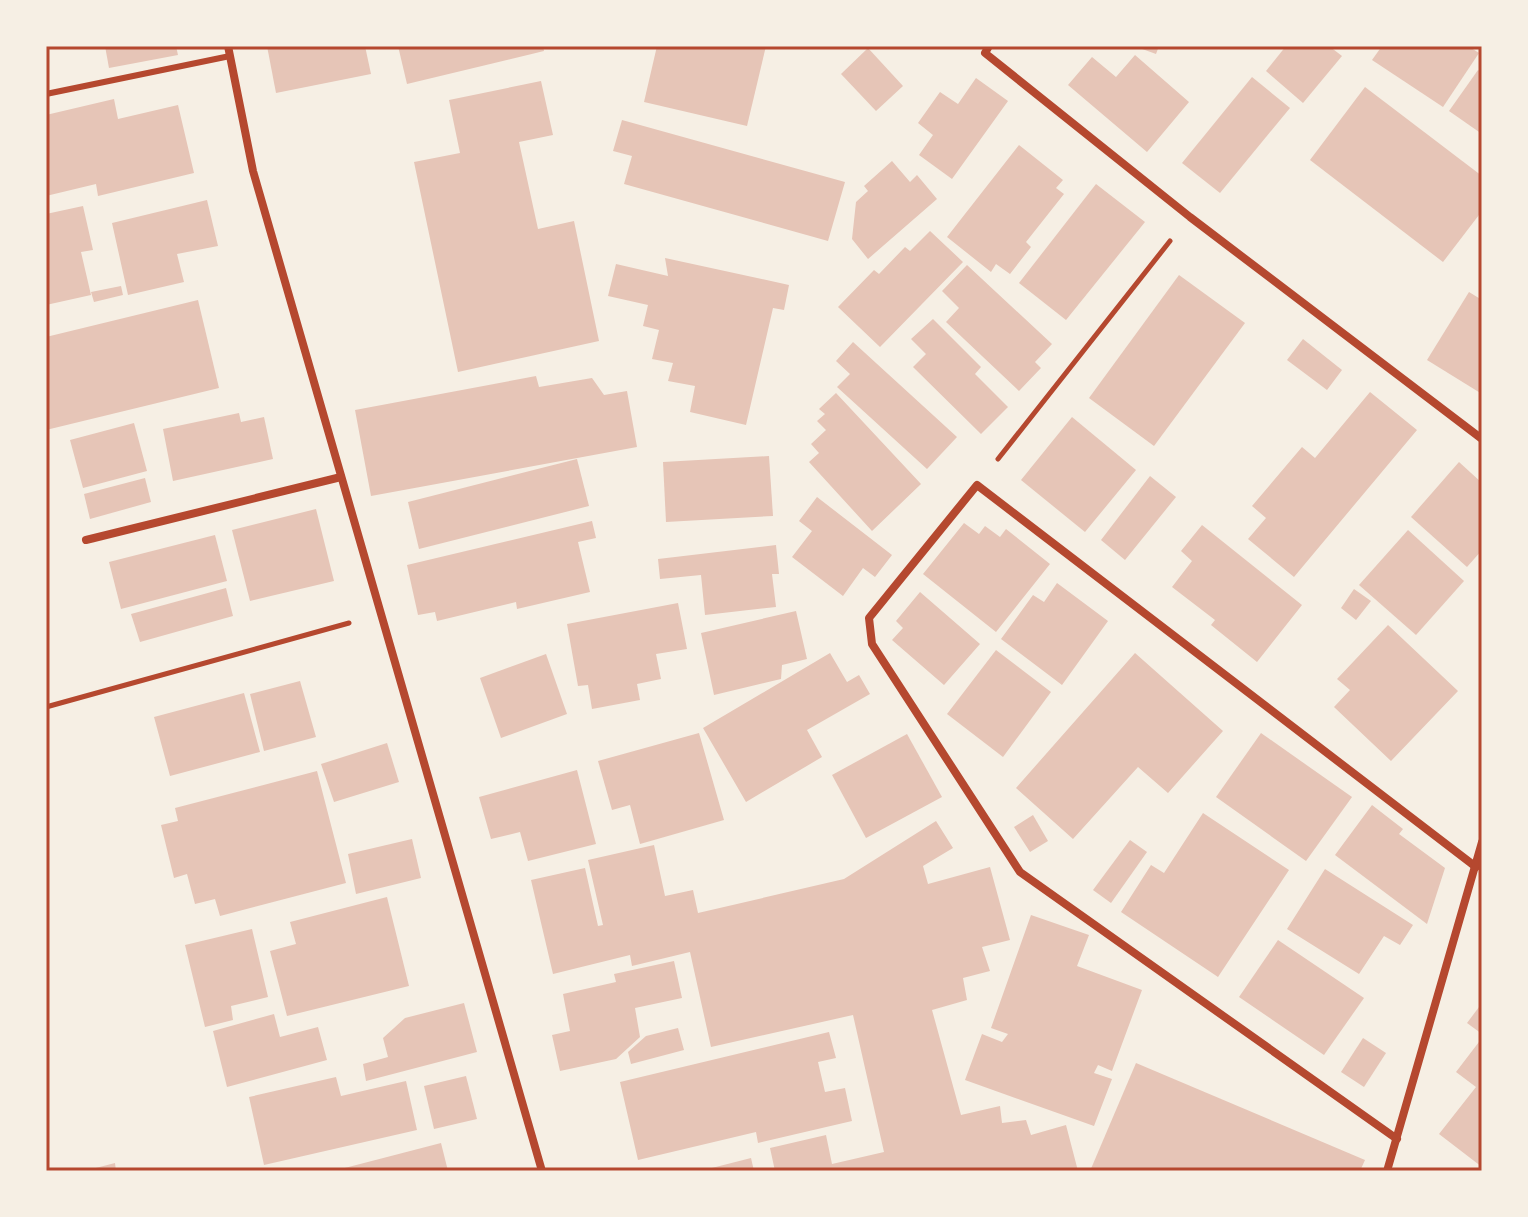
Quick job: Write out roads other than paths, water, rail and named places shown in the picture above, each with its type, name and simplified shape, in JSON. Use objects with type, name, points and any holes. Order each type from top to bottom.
[{"type":"street","points":[[989,46],[985,53],[1190,217],[1482,439]]},
{"type":"street","points":[[229,51],[253,171],[542,1171]]},
{"type":"street","points":[[86,540],[341,477]]},
{"type":"street","points":[[1397,1139],[1020,872],[872,644],[869,618],[977,485],[1476,867]]},
{"type":"street","points":[[1387,1171],[1482,842]]},
{"type":"lane","points":[[46,94],[229,51]]}]
